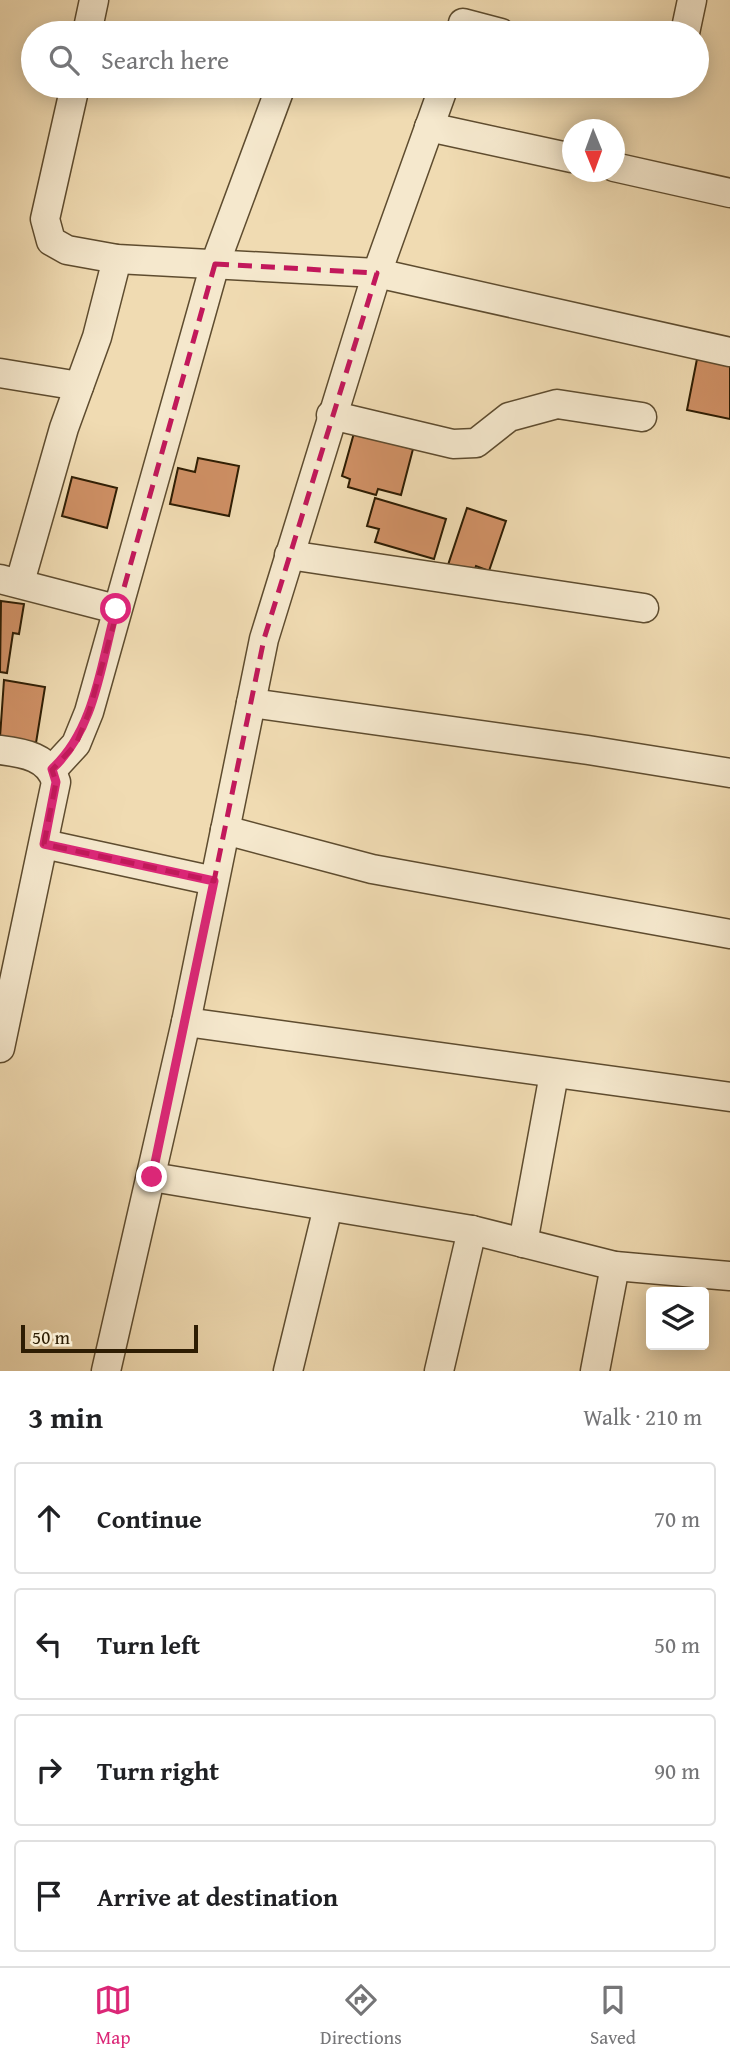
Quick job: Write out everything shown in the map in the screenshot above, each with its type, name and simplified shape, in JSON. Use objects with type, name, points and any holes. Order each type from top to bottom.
[{"type":"street","points":[[90,21],[94,0]]},
{"type":"street","points":[[688,21],[692,0]]},
{"type":"street","points":[[72,98],[45,219],[51,241],[67,250],[117,259],[377,273],[730,352]]},
{"type":"street","points":[[52,769],[76,744],[89,712],[215,264],[277,98]]},
{"type":"street","points":[[106,1371],[186,1023],[264,639],[377,273],[440,98]]},
{"type":"street","points":[[429,127],[562,156]]},
{"type":"street","points":[[625,169],[730,192]]},
{"type":"street","points":[[116,609],[10,581],[97,337],[117,259]]},
{"type":"street","points":[[0,373],[79,386]]},
{"type":"street","points":[[331,415],[453,444],[477,443],[509,417],[557,404],[642,417]]},
{"type":"street","points":[[289,555],[644,608]]},
{"type":"street","points":[[251,703],[730,774]]},
{"type":"street","points":[[0,750],[38,759],[52,769],[56,782],[44,844],[5,1005],[0,1048]]},
{"type":"street","points":[[225,830],[372,869],[730,934]]},
{"type":"street","points":[[44,844],[214,881]]},
{"type":"street","points":[[186,1023],[730,1097]]},
{"type":"street","points":[[523,1243],[554,1074]]},
{"type":"street","points":[[152,1177],[472,1230],[615,1266],[730,1276]]},
{"type":"street","points":[[288,1371],[328,1207]]},
{"type":"street","points":[[439,1371],[472,1230]]},
{"type":"street","points":[[594,1371],[615,1266]]},
{"type":"highlighted area","points":[[215,264],[377,273],[264,639],[214,881],[44,844],[56,782],[52,770],[76,744],[89,712]]},
{"type":"building","points":[[697,359],[730,365],[730,419],[687,410]]},
{"type":"building","points":[[354,433],[413,449],[401,495],[378,489],[376,495],[348,487],[350,479],[342,476]]},
{"type":"building","points":[[198,458],[239,466],[229,516],[170,504],[178,468],[195,472]]},
{"type":"building","points":[[72,477],[117,488],[107,528],[62,516]]},
{"type":"building","points":[[375,498],[446,519],[434,559],[375,542],[379,529],[367,526]]},
{"type":"building","points":[[467,508],[506,521],[489,571],[476,566],[473,574],[448,565]]},
{"type":"building","points":[[1,601],[24,604],[19,634],[13,633],[7,673],[0,672]]},
{"type":"building","points":[[4,680],[45,687],[36,743],[0,737]]},
{"type":"route","points":[[116,609],[89,712],[76,744],[52,769],[56,782],[44,844],[214,881],[152,1177]]}]
